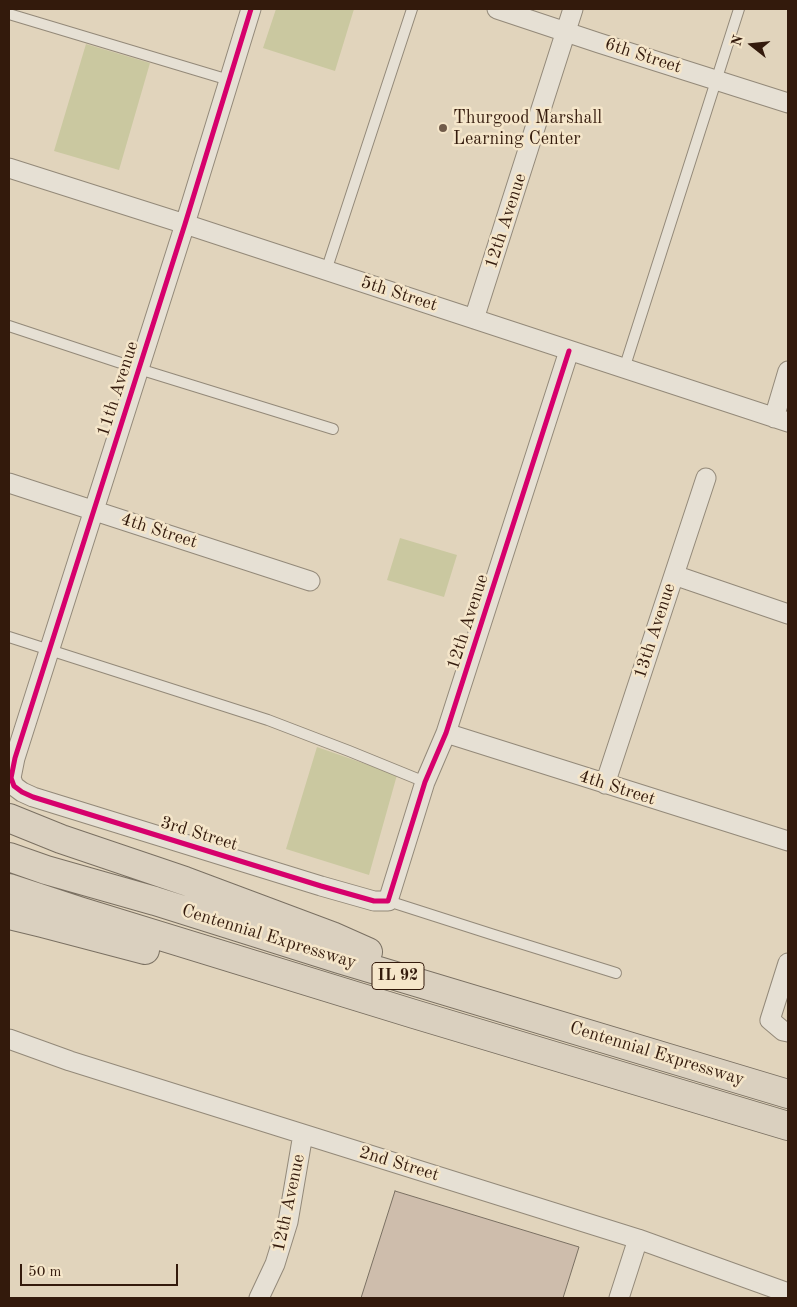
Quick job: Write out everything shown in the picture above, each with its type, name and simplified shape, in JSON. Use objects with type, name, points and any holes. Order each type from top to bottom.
[{"type":"highway","points":[[9,818],[61,839],[185,881],[332,936],[487,1003]]},
{"type":"highway","name":"Centennial Expressway","points":[[9,857],[46,870],[155,901],[339,959],[788,1094]]},
{"type":"highway","name":"Centennial Expressway","points":[[9,888],[442,1022],[788,1126]]},
{"type":"highway","points":[[9,915],[42,922],[147,951],[299,978]]},
{"type":"street","name":"11th Avenue","points":[[11,778],[15,758],[186,224],[251,9]]},
{"type":"street","name":"6th Street","points":[[497,9],[788,103]]},
{"type":"street","name":"12th Avenue","points":[[474,319],[573,9]]},
{"type":"street","name":"5th Street","points":[[9,168],[186,224],[781,420]]},
{"type":"street","name":"12th Avenue","points":[[388,901],[425,782],[446,733],[569,351]]},
{"type":"street","points":[[781,420],[788,371]]},
{"type":"street","name":"13th Avenue","points":[[605,784],[706,478]]},
{"type":"street","name":"4th Street","points":[[9,483],[310,581]]},
{"type":"street","points":[[674,575],[788,614]]},
{"type":"street","name":"4th Street","points":[[446,733],[788,842]]},
{"type":"street","name":"3rd Street","points":[[11,778],[14,786],[33,797],[321,886],[374,901],[388,901]]},
{"type":"street","points":[[788,962],[770,1020],[788,1032]]},
{"type":"street","name":"2nd Street","points":[[9,1039],[70,1061],[638,1240],[788,1293]]},
{"type":"street","name":"12th Avenue","points":[[259,1298],[275,1264],[288,1222],[303,1134]]},
{"type":"street","points":[[619,1298],[638,1240]]},
{"type":"lane","points":[[326,271],[412,9]]},
{"type":"lane","points":[[624,369],[739,9]]},
{"type":"lane","points":[[9,14],[229,80]]},
{"type":"lane","points":[[9,326],[139,369],[333,429]]},
{"type":"lane","points":[[9,637],[268,720],[425,782]]},
{"type":"lane","points":[[388,901],[616,973]]},
{"type":"shaded area","points":[[276,9],[354,9],[335,71],[263,48]]},
{"type":"shaded area","points":[[86,44],[150,63],[119,170],[54,151]]},
{"type":"shaded area","points":[[400,538],[457,555],[444,597],[387,580]]},
{"type":"shaded area","points":[[317,747],[397,775],[369,875],[286,849]]},
{"type":"building","points":[[395,1191],[579,1247],[563,1298],[361,1298]]},
{"type":"cycle path","points":[[251,9],[185,224],[15,758],[11,778],[14,786],[33,797],[321,886],[374,901],[388,901],[425,782],[446,733],[569,351]]},
{"type":"place","name":"Thurgood Marshall Learning Center","points":[[443,128]]}]
